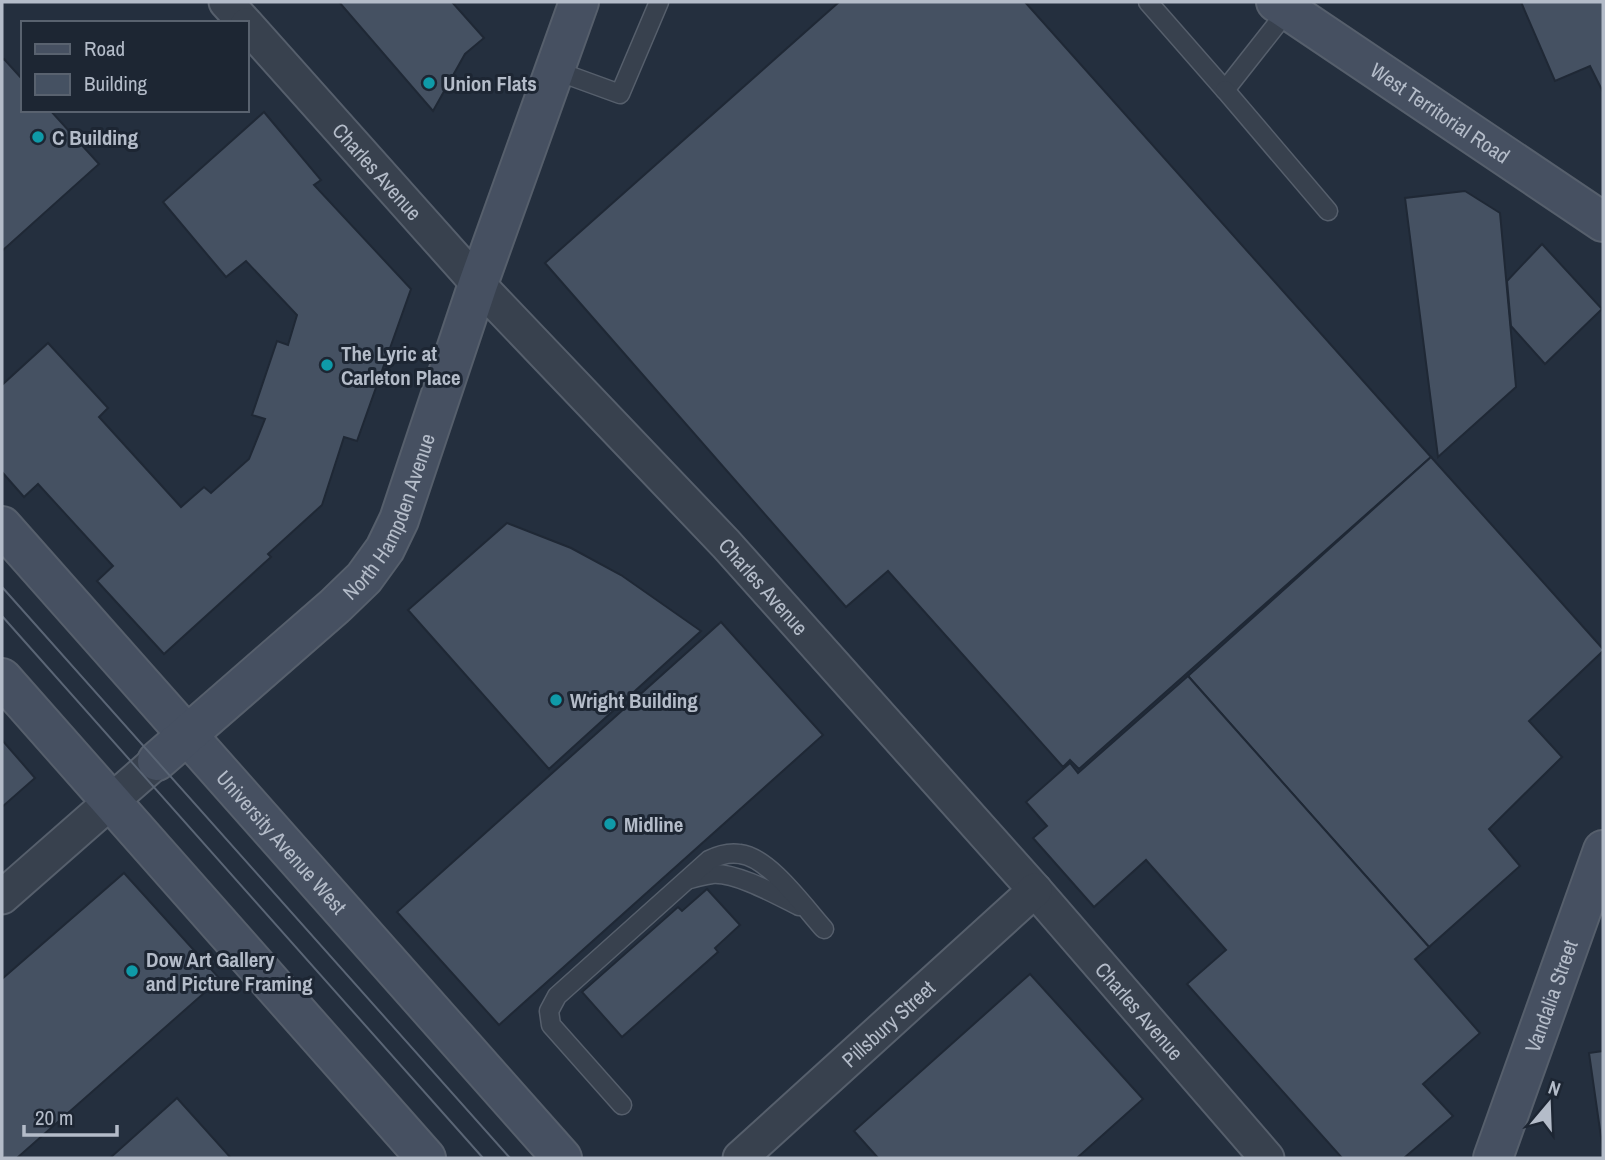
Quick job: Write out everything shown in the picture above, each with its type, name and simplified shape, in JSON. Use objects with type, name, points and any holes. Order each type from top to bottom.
[{"type":"street","name":"Charles Avenue","points":[[226,2],[243,21]]},
{"type":"street","name":"North Hampden Avenue","points":[[2,897],[342,600],[364,578],[384,550],[399,520],[478,284],[579,2]]},
{"type":"street","name":"West Territorial Road","points":[[1282,6],[1603,222]]},
{"type":"street","name":"Charles Avenue","points":[[248,26],[478,284],[726,544],[1035,890],[1267,1158]]},
{"type":"street","name":"University Avenue West","points":[[2,526],[562,1158]]},
{"type":"street","points":[[2,678],[426,1158]]},
{"type":"street","name":"Vandalia Street","points":[[1498,1155],[1603,850]]},
{"type":"street","name":"Pillsbury Street","points":[[740,1158],[1035,890]]},
{"type":"lane","points":[[554,70],[620,94],[659,2]]},
{"type":"lane","points":[[1148,2],[1328,211]]},
{"type":"lane","points":[[1226,90],[1282,6]]},
{"type":"lane","points":[[622,1105],[551,1025],[549,1011],[557,996],[709,860],[723,854],[742,853],[757,860],[772,871],[824,929]]},
{"type":"lane","points":[[688,879],[714,873],[732,877],[764,888],[808,911]]},
{"type":"building","name":"Union Flats","points":[[339,2],[452,2],[484,38],[465,54],[433,111]]},
{"type":"building","points":[[839,2],[1025,2],[1431,457],[1079,769],[1070,760],[1063,767],[888,571],[846,607],[545,263]]},
{"type":"building","points":[[1521,2],[1603,2],[1603,92],[1590,66],[1555,81]]},
{"type":"building","name":"C Building","points":[[2,60],[21,78],[21,112],[52,112],[99,164],[2,251]]},
{"type":"building","name":"The Lyric at Carleton Place","points":[[264,112],[321,180],[314,185],[411,289],[357,441],[344,437],[322,505],[268,554],[271,557],[164,654],[97,581],[113,566],[38,484],[24,497],[2,472],[2,385],[48,343],[108,408],[99,417],[181,507],[204,487],[211,493],[249,459],[265,419],[252,415],[277,341],[288,345],[297,315],[246,261],[226,277],[163,202]]},
{"type":"building","points":[[1465,191],[1500,213],[1516,387],[1438,457],[1405,198]]},
{"type":"building","points":[[1542,244],[1602,309],[1545,364],[1511,326],[1507,281]]},
{"type":"building","points":[[1431,457],[1603,651],[1529,721],[1562,757],[1489,829],[1520,866],[1429,947],[1188,676]]},
{"type":"building","name":"Wright Building","points":[[507,523],[571,548],[621,575],[701,631],[549,769],[408,610]]},
{"type":"building","name":"Midline","points":[[721,622],[823,735],[499,1025],[397,912]]},
{"type":"building","points":[[1188,676],[1429,947],[1415,959],[1480,1033],[1423,1084],[1453,1116],[1404,1158],[1342,1158],[1187,984],[1226,950],[1146,860],[1094,907],[1033,838],[1047,826],[1026,802],[1070,763],[1078,773]]},
{"type":"building","points":[[2,740],[35,778],[2,807]]},
{"type":"building","points":[[124,873],[220,979],[17,1158],[4,1158],[2,979]]},
{"type":"building","points":[[707,889],[740,925],[715,948],[718,952],[622,1037],[582,992],[678,907],[682,911]]},
{"type":"building","points":[[1030,974],[1143,1099],[1077,1158],[878,1158],[854,1131]]},
{"type":"building","points":[[1603,1051],[1603,1151],[1589,1053]]},
{"type":"building","points":[[177,1098],[231,1158],[110,1158]]},
{"type":"tram line","points":[[2,587],[510,1158]]},
{"type":"tram line","points":[[2,616],[483,1158]]},
{"type":"place","name":"Union Flats","points":[[429,83]]},
{"type":"place","name":"C Building","points":[[38,137]]},
{"type":"place","name":"The Lyric at Carleton Place","points":[[327,365]]},
{"type":"place","name":"Wright Building","points":[[556,700]]},
{"type":"place","name":"Midline","points":[[610,824]]},
{"type":"place","name":"Dow Art Gallery and Picture Framing","points":[[132,971]]}]
